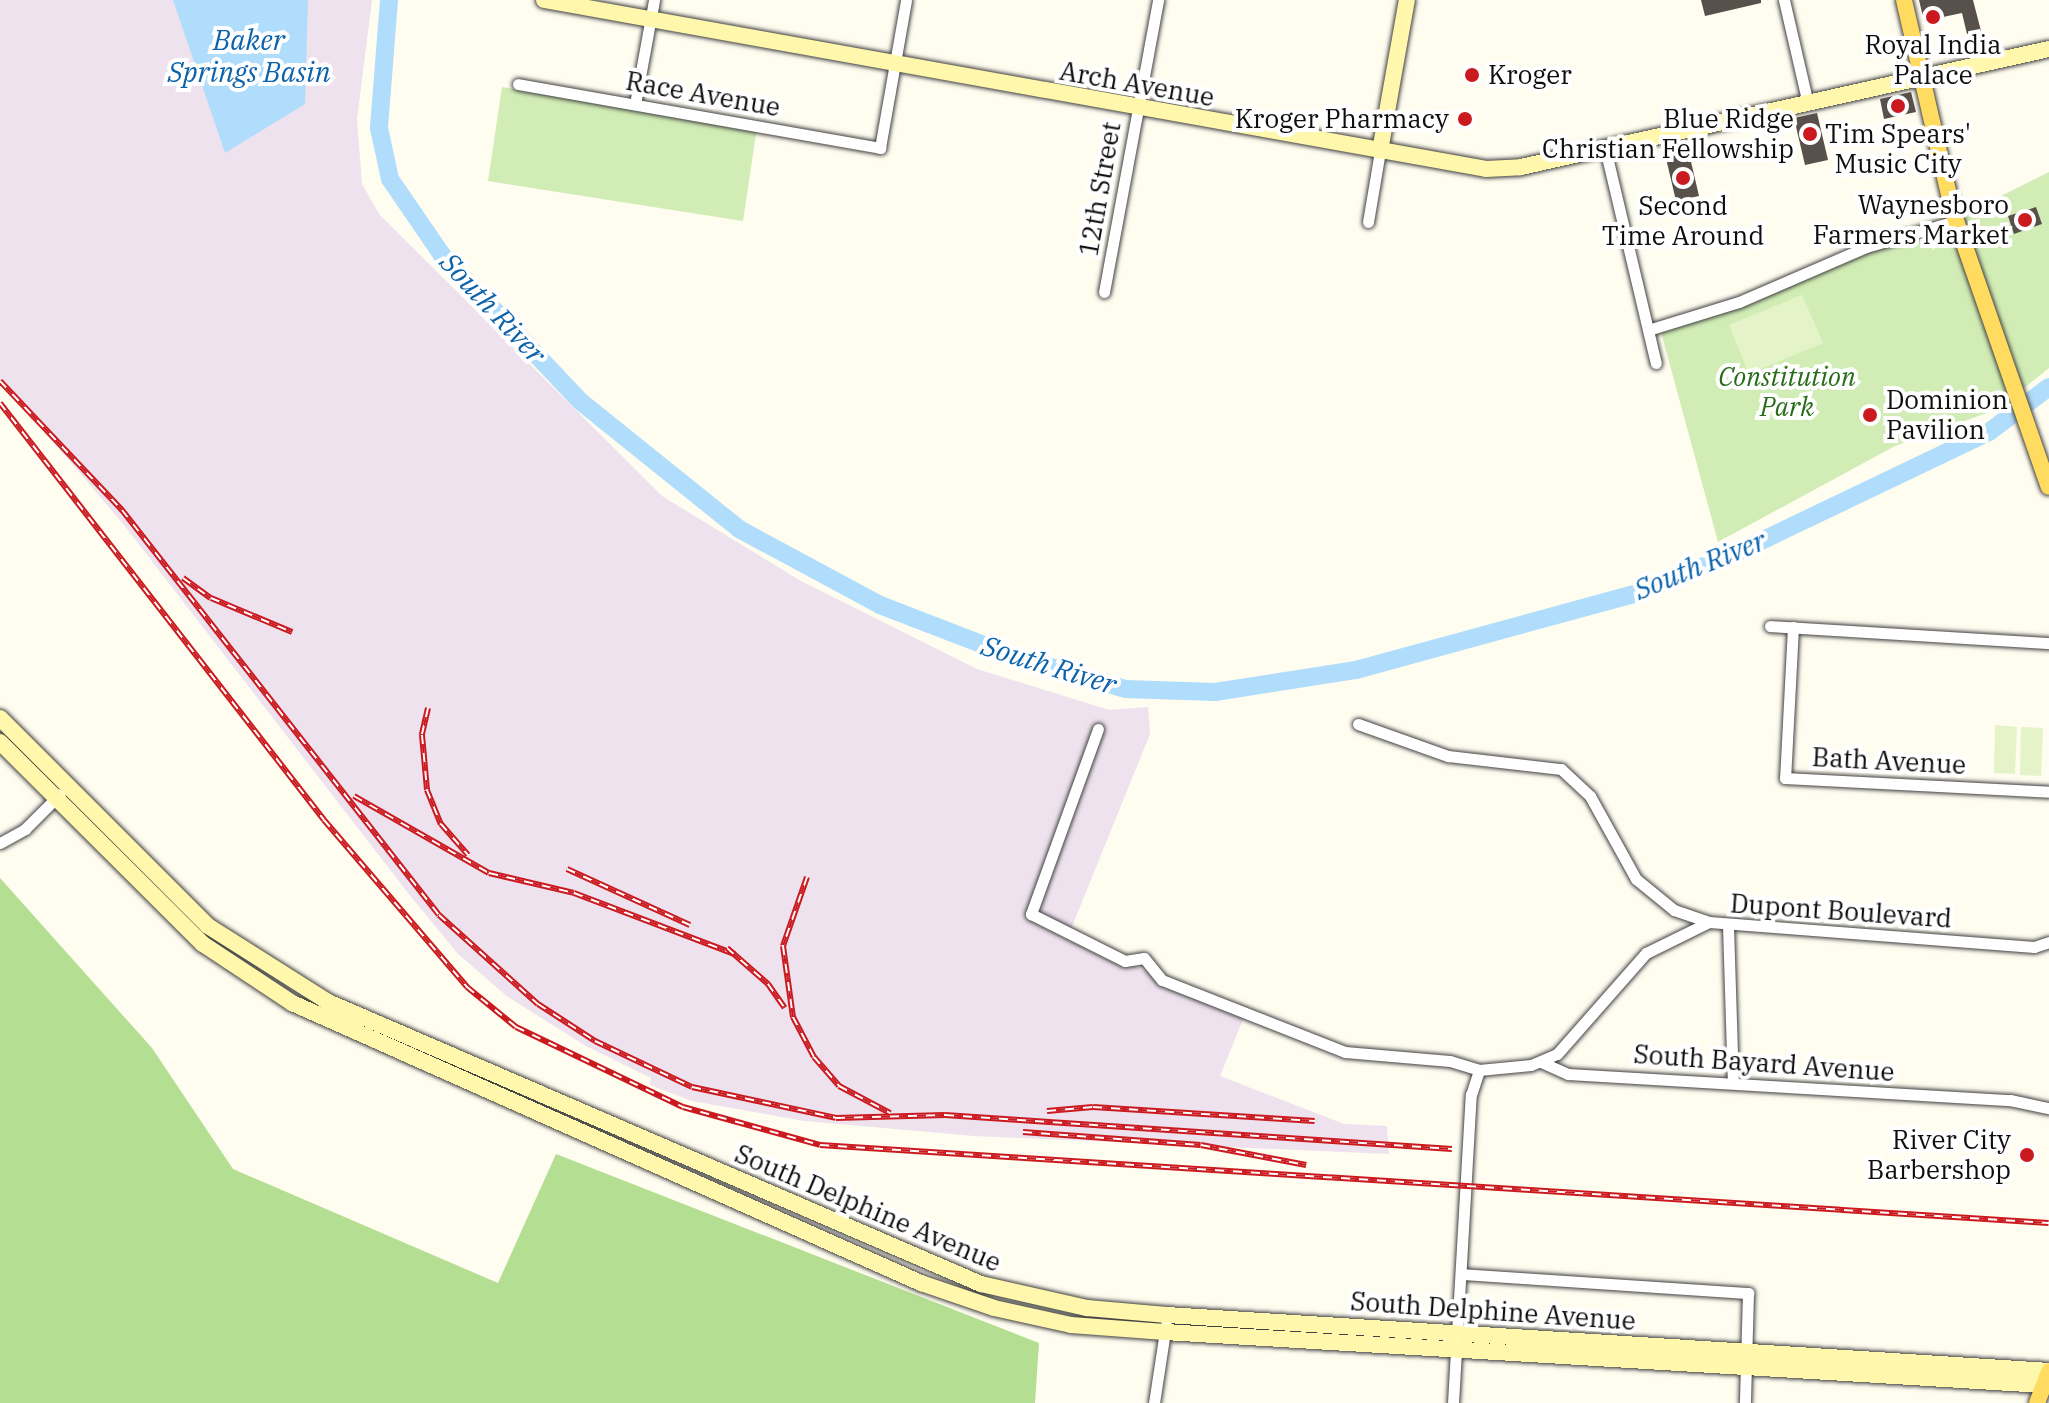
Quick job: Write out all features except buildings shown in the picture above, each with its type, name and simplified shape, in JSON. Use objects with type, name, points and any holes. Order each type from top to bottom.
[{"type":"main road","name":"Arch Avenue","points":[[544,0],[650,23],[894,66],[1380,151],[1505,169],[2049,49]]},
{"type":"main road","points":[[1380,151],[1407,0]]},
{"type":"main road","points":[[1904,0],[1956,221],[2049,487]]},
{"type":"main road","name":"South Delphine Avenue","points":[[0,718],[61,793],[203,944],[292,1003],[921,1283],[1034,1317],[1456,1340],[1748,1351],[2048,1377]]},
{"type":"main road","name":"South Delphine Avenue","points":[[0,742],[61,793]]},
{"type":"main road","name":"South Delphine Avenue","points":[[1456,1340],[1747,1369],[2048,1377]]},
{"type":"main road","points":[[2037,1403],[2048,1377],[2049,1360]]},
{"type":"street","points":[[635,104],[654,0]]},
{"type":"street","points":[[894,66],[906,0]]},
{"type":"street","name":"12th Street","points":[[1104,292],[1158,0]]},
{"type":"street","points":[[1784,0],[1807,100]]},
{"type":"street","name":"Race Avenue","points":[[518,84],[880,148],[894,66]]},
{"type":"street","points":[[1605,148],[1656,363]]},
{"type":"street","points":[[1368,222],[1380,151]]},
{"type":"street","points":[[1648,330],[1739,302],[1866,247],[1956,221]]},
{"type":"street","points":[[1770,626],[2049,643]]},
{"type":"street","name":"Bath Avenue","points":[[1793,627],[1785,778],[2049,792]]},
{"type":"street","points":[[1358,724],[1448,756],[1561,769],[1590,796],[1636,879],[1674,910],[1709,922]]},
{"type":"street","name":"South Bayard Avenue","points":[[1098,729],[1031,914],[1125,961],[1144,958],[1162,980],[1345,1052],[1450,1061],[1479,1070],[1541,1062],[1568,1074],[1733,1082],[2049,1108]]},
{"type":"street","points":[[0,843],[25,829],[61,793]]},
{"type":"street","name":"Dupont Boulevard","points":[[1541,1062],[1571,1042],[1646,953],[1709,922],[1728,926],[2034,947],[2049,942]]},
{"type":"street","points":[[1728,926],[1733,1082]]},
{"type":"street","points":[[1453,1403],[1471,1095],[1479,1070]]},
{"type":"street","points":[[1461,1274],[1750,1295],[1745,1403]]},
{"type":"street","points":[[1154,1403],[1166,1323]]},
{"type":"shaded area","points":[[0,0],[372,0],[357,119],[362,184],[379,214],[662,496],[799,580],[977,669],[1109,710],[1148,707],[1150,734],[1067,939],[1246,1012],[1220,1076],[1344,1124],[1387,1126],[1389,1154],[974,1136],[805,1121],[692,1101],[650,1085],[651,1078],[586,1046],[508,997],[458,954],[124,525],[0,379]]},
{"type":"green space","points":[[502,87],[757,127],[743,221],[488,181]]},
{"type":"green space","name":"Constitution Park","points":[[2049,172],[2049,368],[1998,409],[1895,446],[1718,542],[1661,332],[1945,224]]},
{"type":"green space","points":[[1802,295],[1823,343],[1749,374],[1729,325]]},
{"type":"green space","points":[[1995,725],[2017,727],[2015,774],[1994,773]]},
{"type":"green space","points":[[2021,727],[2043,728],[2041,776],[2020,775]]},
{"type":"green space","points":[[0,878],[152,1048],[233,1169],[498,1283],[556,1154],[1039,1343],[1035,1403],[0,1403]]},
{"type":"water","name":"Baker Springs Basin","points":[[173,0],[308,0],[305,104],[225,153]]},
{"type":"waterway","name":"South River","points":[[389,0],[379,128],[390,179],[442,255],[580,401],[739,529],[880,605],[1007,654],[1125,689],[1215,692],[1356,670],[1637,593],[1736,553],[1989,432],[2049,387]]},
{"type":"railway","points":[[0,381],[122,510],[439,915],[538,1004],[595,1041],[692,1087],[836,1118],[945,1115],[1452,1149]]},
{"type":"railway","points":[[0,403],[324,820],[467,987],[516,1027],[683,1107],[820,1145],[2049,1223]]},
{"type":"railway","points":[[183,578],[211,598],[292,632]]},
{"type":"railway","points":[[428,708],[422,735],[427,790],[441,824],[468,855]]},
{"type":"railway","points":[[354,796],[489,873],[574,893],[735,954]]},
{"type":"railway","points":[[567,869],[690,925]]},
{"type":"railway","points":[[807,877],[783,946],[793,1017],[814,1057],[839,1086],[890,1113]]},
{"type":"railway","points":[[727,948],[768,984],[785,1008]]},
{"type":"railway","points":[[1047,1111],[1093,1107],[1315,1121]]},
{"type":"railway","points":[[1023,1132],[1201,1145],[1306,1165]]},
{"type":"place","name":"Royal India Palace","points":[[1933,17]]},
{"type":"place","name":"Kroger","points":[[1472,75]]},
{"type":"place","name":"Tim Spears' Music City","points":[[1898,106]]},
{"type":"place","name":"Kroger Pharmacy","points":[[1465,119]]},
{"type":"place","name":"Blue Ridge Christian Fellowship","points":[[1810,134]]},
{"type":"place","name":"Second Time Around","points":[[1683,178]]},
{"type":"place","name":"Waynesboro Farmers Market","points":[[2025,220]]},
{"type":"place","name":"Dominion Pavilion","points":[[1870,415]]},
{"type":"place","name":"River City Barbershop","points":[[2027,1155]]}]
